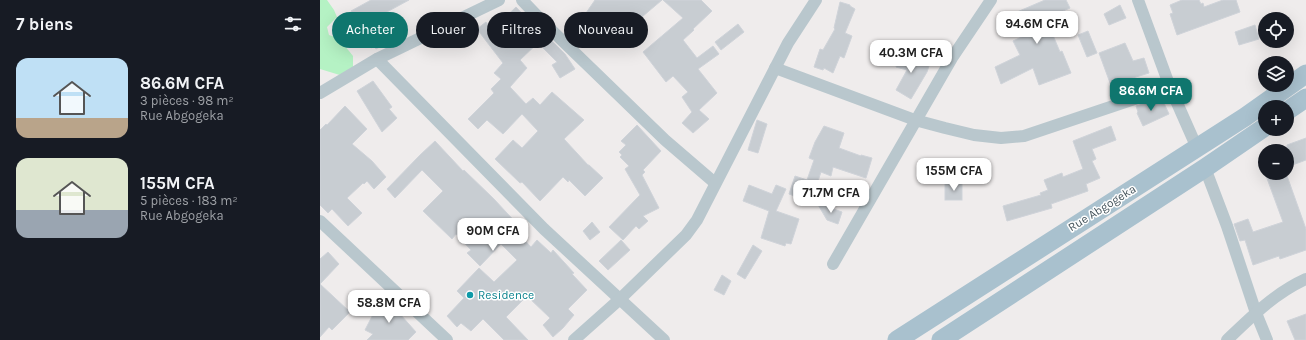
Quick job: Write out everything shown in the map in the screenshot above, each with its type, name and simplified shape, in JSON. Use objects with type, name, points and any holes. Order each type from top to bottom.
[{"type":"main road","name":"Rue Abgogeka","points":[[897,340],[1245,117],[1306,74]]},
{"type":"main road","points":[[1294,106],[1306,98]]},
{"type":"main road","name":"Rue Abgogeka","points":[[941,340],[1258,132]]},
{"type":"street","points":[[320,93],[377,59],[499,0]]},
{"type":"street","points":[[522,0],[546,26],[665,140],[715,183]]},
{"type":"street","points":[[574,340],[620,300],[686,235],[697,220],[790,40],[816,0]]},
{"type":"street","points":[[833,264],[955,52],[991,0]]},
{"type":"street","points":[[1138,0],[1170,87],[1197,148]]},
{"type":"street","points":[[377,59],[544,229],[664,340]]},
{"type":"street","points":[[775,68],[915,120],[974,135],[1002,138],[1024,136],[1170,87]]},
{"type":"street","points":[[1205,168],[1267,340]]},
{"type":"street","points":[[320,221],[447,340]]},
{"type":"street","points":[[1227,340],[1256,313],[1288,289],[1306,279]]},
{"type":"green space","points":[[320,0],[327,0],[335,12],[332,12],[332,22],[327,27],[329,35],[332,36],[332,48],[346,48],[353,56],[353,67],[343,76],[320,69]]},
{"type":"building","points":[[371,0],[409,0],[387,12],[351,11]]},
{"type":"building","points":[[595,0],[662,0],[648,12],[587,12]]},
{"type":"building","points":[[663,0],[701,0],[712,11],[683,40],[697,58],[713,46],[719,54],[698,69],[717,93],[699,110],[709,119],[693,133],[682,123],[692,112],[682,97],[688,92],[673,76],[666,82],[643,52],[683,18]]},
{"type":"building","points":[[1045,0],[1066,0],[1070,8],[1063,11],[1064,13],[1047,21],[1071,73],[1039,85],[1033,68],[1001,84],[995,67],[1020,55],[1013,41],[1026,35],[1017,12]]},
{"type":"building","points":[[1182,0],[1199,0],[1201,4],[1203,3],[1204,7],[1223,0],[1236,0],[1240,12],[1177,35],[1170,14],[1173,13],[1170,5]]},
{"type":"building","points":[[840,2],[850,5],[855,9],[845,33],[852,36],[844,58],[840,56],[833,73],[824,68],[823,70],[814,67],[820,49],[823,50],[835,29]]},
{"type":"building","points":[[1120,5],[1126,18],[1109,25],[1104,14]]},
{"type":"building","points":[[516,7],[521,12],[511,12]]},
{"type":"building","points":[[486,22],[487,42],[479,32],[479,27]]},
{"type":"building","points":[[738,24],[744,32],[721,50],[715,42]]},
{"type":"building","points":[[1255,25],[1258,39],[1239,45],[1235,32]]},
{"type":"building","points":[[1088,31],[1097,53],[1087,57],[1078,35]]},
{"type":"building","points":[[1125,43],[1133,61],[1144,58],[1149,73],[1126,80],[1128,85],[1113,91],[1099,53]]},
{"type":"building","points":[[556,45],[565,54],[575,69],[560,78],[552,65],[557,62],[543,48],[556,48]]},
{"type":"building","points":[[492,48],[533,48],[520,60],[527,68],[510,87],[526,104],[533,98],[540,105],[552,92],[584,120],[564,139],[588,165],[603,178],[585,196],[569,180],[568,182],[563,177],[540,201],[522,182],[520,183],[495,159],[513,140],[522,148],[538,131],[522,114],[503,134],[487,120],[478,129],[468,119],[494,93],[491,89],[501,79],[494,73],[503,63]]},
{"type":"building","points":[[901,53],[930,63],[927,72],[911,99],[896,90],[907,70],[896,67]]},
{"type":"building","points":[[373,81],[392,107],[389,109],[397,118],[382,132],[357,91]]},
{"type":"building","points":[[1163,101],[1169,114],[1143,126],[1137,113],[1136,106],[1150,102],[1151,106]]},
{"type":"building","points":[[345,106],[367,129],[352,144],[372,161],[386,177],[374,189],[367,181],[364,184],[363,183],[347,198],[362,213],[348,226],[332,209],[328,213],[320,205],[320,130],[326,124],[327,125]]},
{"type":"building","points":[[757,120],[767,124],[758,153],[748,150]]},
{"type":"building","points":[[637,125],[661,151],[643,170],[645,172],[642,175],[659,208],[643,216],[648,221],[639,229],[636,226],[623,240],[609,227],[640,195],[625,169],[629,166],[620,157],[622,155],[619,152],[626,145],[621,141]]},
{"type":"building","points":[[824,126],[844,133],[839,148],[861,156],[872,158],[866,178],[833,167],[831,176],[821,172],[811,202],[789,194],[795,176],[807,180],[814,160],[809,158],[815,142]]},
{"type":"building","points":[[1111,126],[1116,140],[1092,149],[1096,159],[1092,161],[1100,178],[1086,184],[1088,191],[1051,204],[1052,208],[1007,221],[1003,206],[1041,195],[1040,193],[1048,190],[1044,180],[1062,173],[1063,177],[1083,169],[1073,141]]},
{"type":"building","points":[[1306,138],[1306,160],[1294,164],[1294,144],[1290,144]]},
{"type":"building","points":[[435,141],[519,226],[515,230],[531,247],[537,240],[551,253],[553,250],[587,290],[568,309],[574,315],[553,337],[543,325],[550,318],[527,296],[506,317],[528,340],[504,340],[483,319],[471,331],[461,323],[457,327],[447,316],[464,298],[457,291],[479,268],[494,282],[517,260],[501,244],[480,266],[467,253],[471,250],[456,234],[452,239],[423,211],[443,191],[422,170],[395,198],[387,189]]},
{"type":"building","points":[[953,159],[964,159],[964,181],[953,181]]},
{"type":"building","points":[[1268,180],[1288,180],[1306,229],[1306,250],[1280,259],[1279,256],[1253,265],[1245,240],[1240,241],[1234,224],[1248,219],[1253,232],[1283,222]]},
{"type":"building","points":[[945,183],[962,183],[962,200],[945,200]]},
{"type":"building","points":[[749,185],[772,194],[776,185],[786,189],[776,211],[799,219],[791,244],[786,243],[785,246],[761,238],[769,211],[743,201]]},
{"type":"building","points":[[817,203],[842,212],[838,224],[827,220]]},
{"type":"building","points":[[592,222],[600,232],[590,240],[583,231]]},
{"type":"building","points":[[621,240],[630,250],[608,270],[599,261]]},
{"type":"building","points":[[753,245],[762,251],[745,279],[737,274]]},
{"type":"building","points":[[328,252],[339,264],[320,284],[320,259]]},
{"type":"building","points":[[722,275],[731,281],[724,295],[714,290]]},
{"type":"building","points":[[320,284],[350,312],[332,330],[329,327],[320,337]]},
{"type":"building","points":[[383,295],[416,332],[408,340],[367,340],[373,334],[365,330]]},
{"type":"building","points":[[1306,314],[1306,340],[1295,340],[1287,321]]},
{"type":"place","name":"Residence","points":[[470,295]]}]
